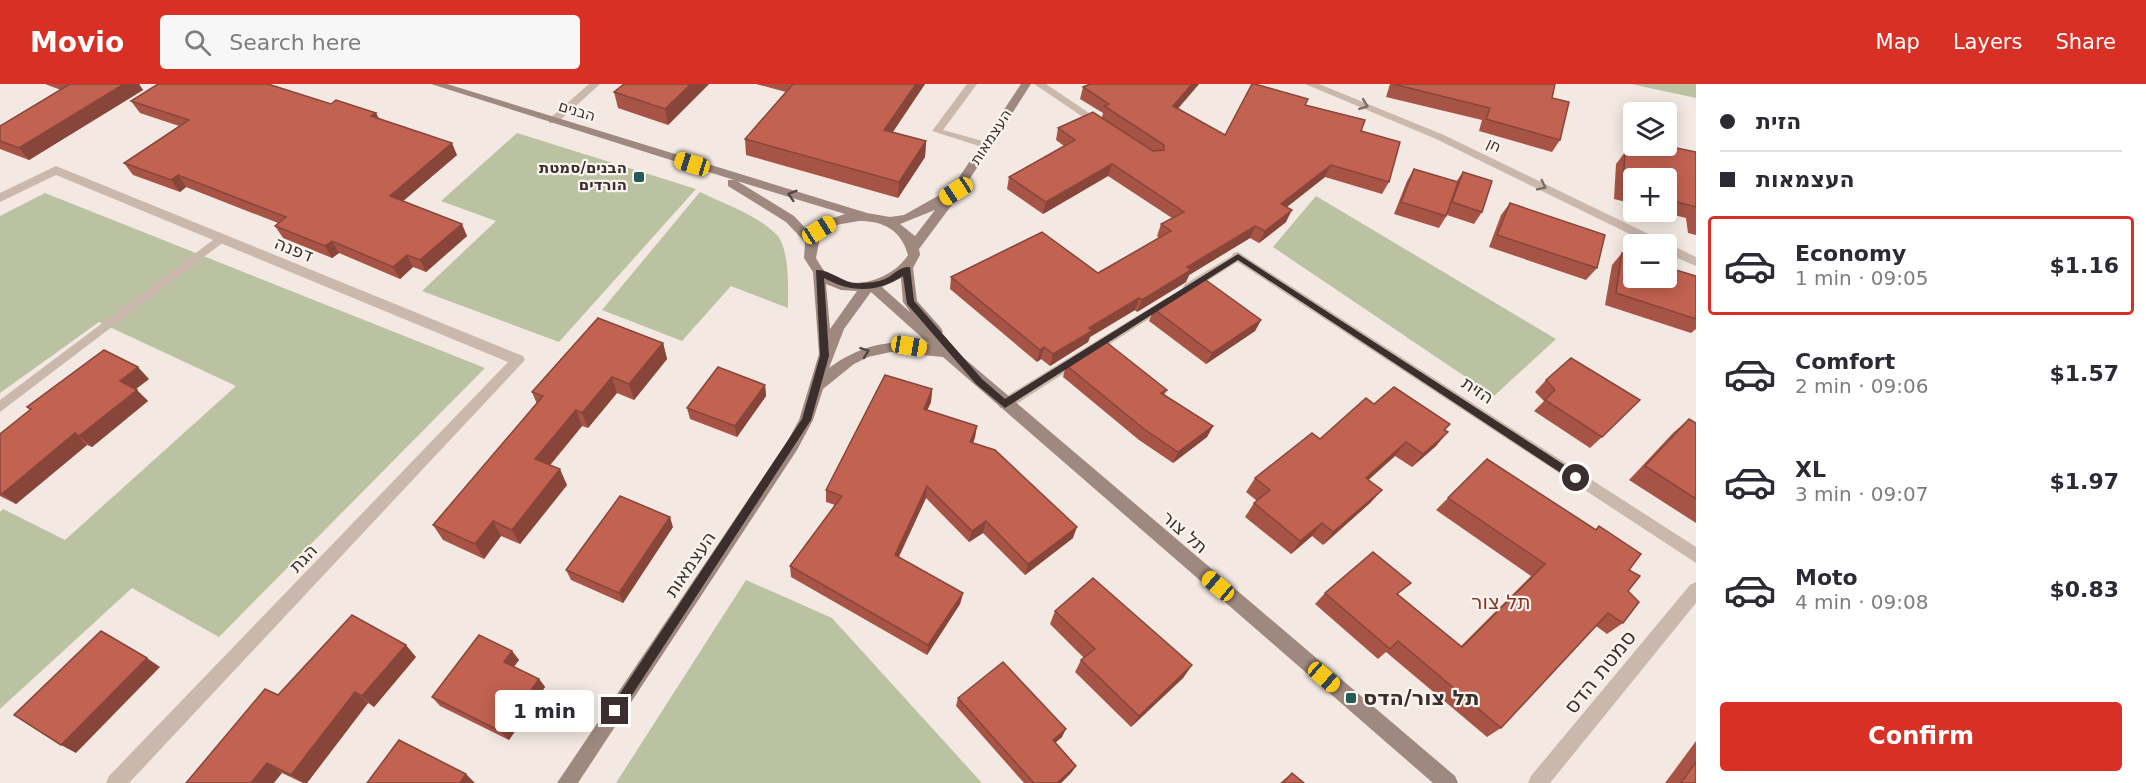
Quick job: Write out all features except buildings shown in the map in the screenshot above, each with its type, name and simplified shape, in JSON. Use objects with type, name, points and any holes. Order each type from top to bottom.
[{"type":"street","name":"הבנים","points":[[436,84],[868,217]]},
{"type":"street","points":[[554,121],[595,84]]},
{"type":"street","name":"העצמאות","points":[[913,247],[956,191],[1026,84]]},
{"type":"street","name":"חן","points":[[1310,84],[1440,137],[1639,234]]},
{"type":"street","name":"הבנים","points":[[709,169],[790,219],[812,241]]},
{"type":"street","name":"דפנה","points":[[0,198],[56,170],[518,360]]},
{"type":"street","name":"העצמאות","points":[[888,221],[909,217],[956,191]]},
{"type":"street","points":[[848,217],[868,217],[888,221],[909,236],[913,247],[913,258],[907,269],[896,278],[870,286],[843,285],[819,272],[812,262],[809,251],[812,241],[819,230],[832,222],[848,217]]},
{"type":"street","points":[[1677,253],[1696,262]]},
{"type":"street","name":"הזית","points":[[1238,256],[1696,556]]},
{"type":"street","name":"תל צור","points":[[907,269],[910,302],[979,381]]},
{"type":"street","name":"העצמאות","points":[[819,272],[825,356]]},
{"type":"street","name":"העצמאות","points":[[567,783],[792,446],[806,420],[825,356],[838,327],[870,286]]},
{"type":"street","name":"תל צור","points":[[870,286],[1448,783]]},
{"type":"street","points":[[817,385],[860,352],[885,346],[909,346],[946,352]]},
{"type":"street","name":"הגת","points":[[116,783],[518,360]]},
{"type":"street","name":"סמטת הדס","points":[[1538,783],[1696,590]]},
{"type":"lane","points":[[972,84],[936,130],[986,145]]},
{"type":"lane","points":[[1039,84],[1116,134]]},
{"type":"lane","points":[[0,407],[221,238]]},
{"type":"lane","points":[[1005,404],[1238,256]]},
{"type":"green space","points":[[1631,84],[1696,84],[1696,98]]},
{"type":"green space","points":[[517,133],[696,189],[559,342],[422,291],[496,221],[441,201]]},
{"type":"green space","points":[[700,192],[751,216],[777,235],[786,260],[788,308],[731,286],[682,341],[602,310]]},
{"type":"green space","points":[[45,193],[485,368],[219,637],[132,588],[0,709],[0,512],[3,509],[65,540],[236,386],[99,322],[0,393],[0,216]]},
{"type":"green space","points":[[1316,196],[1556,339],[1494,396],[1273,247]]},
{"type":"green space","points":[[746,580],[832,618],[982,783],[616,783]]},
{"type":"place","name":"הבנים/סמטת הורדים","points":[[639,177]]},
{"type":"place","name":"תל צור/הדס","points":[[1351,698]]},
{"type":"district","name":"תל צור","points":[[1501,602]]},
{"type":"route","points":[[615,711],[792,446],[806,420],[825,356],[819,272],[843,285],[858,287],[886,283],[907,269],[910,302],[979,381],[1005,404],[1238,256],[1576,478]]}]
